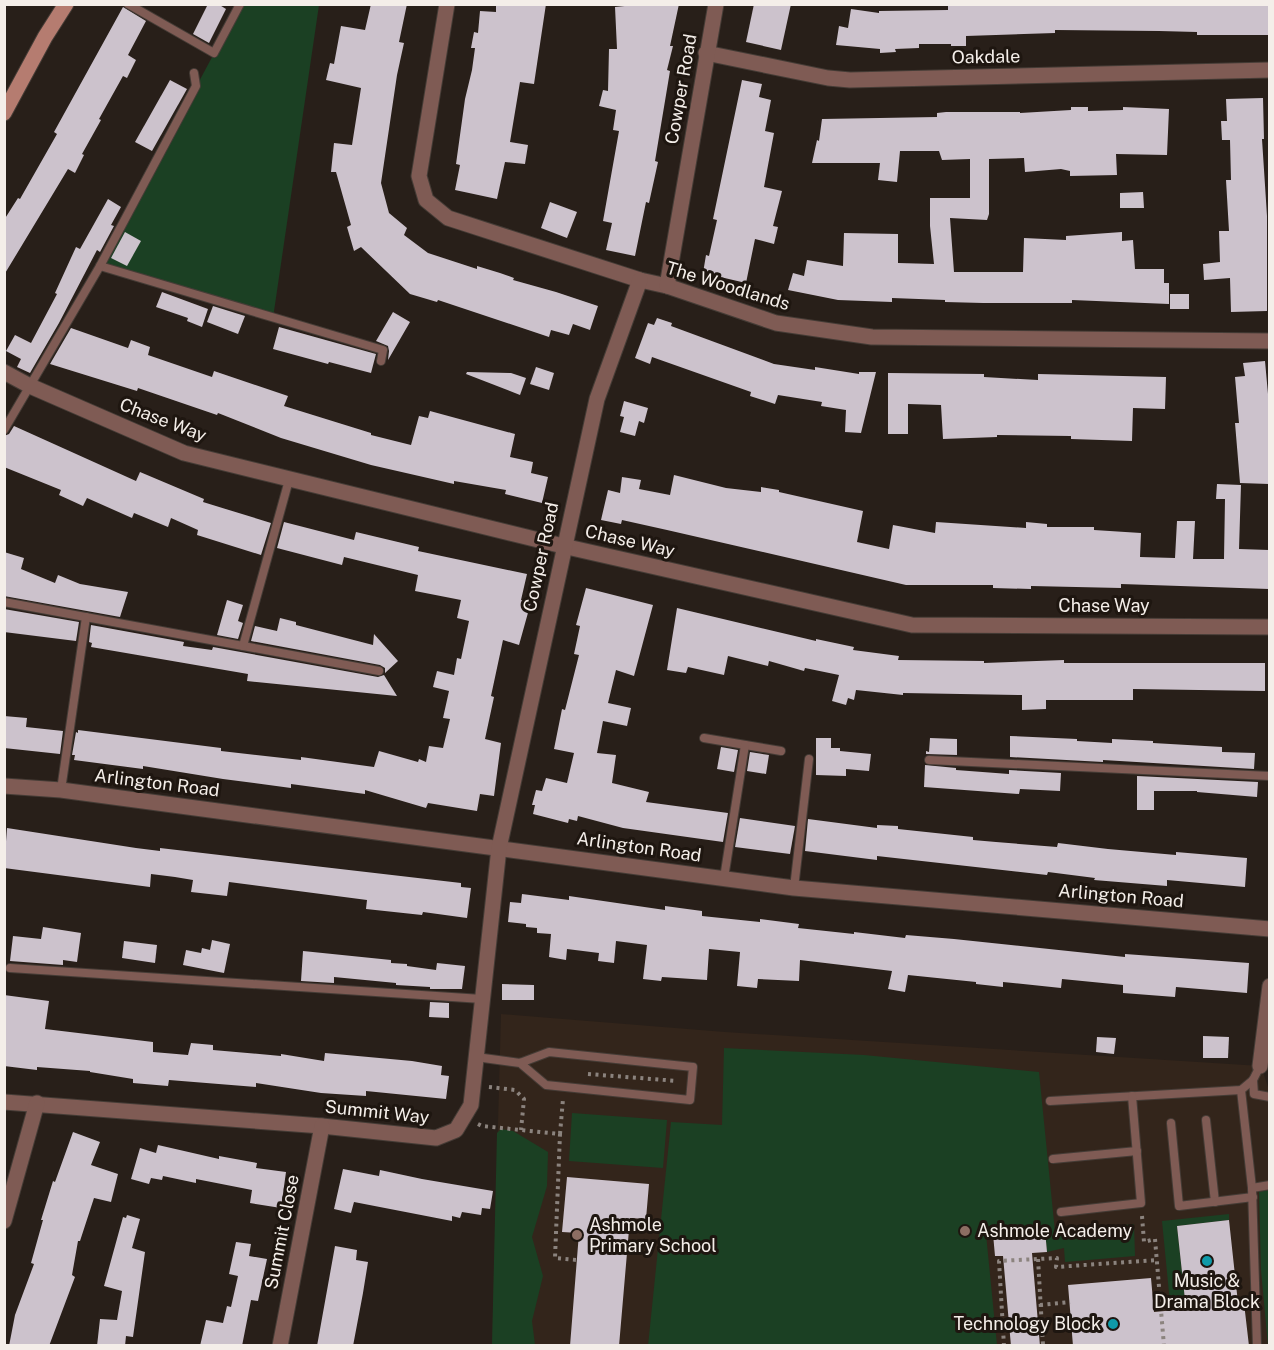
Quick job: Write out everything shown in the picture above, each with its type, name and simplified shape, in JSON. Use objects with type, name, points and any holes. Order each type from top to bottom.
[{"type":"street","points":[[4,113],[45,37],[66,4]]},
{"type":"street","name":"The Woodlands","points":[[447,4],[419,176],[426,200],[448,218],[640,280],[667,286],[776,323],[872,336],[1269,341]]},
{"type":"street","name":"Cowper Road","points":[[667,286],[716,4]]},
{"type":"street","name":"Oakdale","points":[[706,53],[828,78],[850,80],[1269,70]]},
{"type":"street","name":"Cowper Road","points":[[499,848],[563,546],[597,399],[640,280]]},
{"type":"street","name":"Chase Way","points":[[4,372],[30,386],[184,453],[563,546],[912,625],[1269,627]]},
{"type":"street","name":"Arlington Road","points":[[4,786],[61,790],[794,888],[1269,929]]},
{"type":"street","points":[[464,1117],[471,1105],[499,848]]},
{"type":"street","points":[[1257,1073],[1269,986]]},
{"type":"street","name":"Summit Way","points":[[4,1102],[322,1126],[436,1138],[456,1130],[464,1117]]},
{"type":"street","points":[[5,1214],[37,1103]]},
{"type":"street","name":"Summit Close","points":[[280,1346],[322,1126]]},
{"type":"lane","points":[[128,4],[214,53],[240,4]]},
{"type":"lane","points":[[4,430],[100,266],[196,86],[194,73]]},
{"type":"lane","points":[[100,266],[383,350],[381,361]]},
{"type":"lane","points":[[243,646],[289,480]]},
{"type":"lane","points":[[4,602],[379,671]]},
{"type":"lane","points":[[61,790],[86,617]]},
{"type":"lane","points":[[704,738],[781,751]]},
{"type":"lane","points":[[724,878],[745,745]]},
{"type":"lane","points":[[794,888],[809,759]]},
{"type":"lane","points":[[929,760],[1269,776]]},
{"type":"lane","points":[[10,968],[483,999]]},
{"type":"lane","points":[[476,1057],[520,1063],[549,1052],[693,1067],[690,1100],[546,1085],[520,1063]]},
{"type":"lane","points":[[1050,1101],[1241,1090],[1257,1073]]},
{"type":"lane","points":[[1257,1073],[1254,1094],[1269,1097]]},
{"type":"lane","points":[[1241,1090],[1252,1192],[1257,1346]]},
{"type":"lane","points":[[1060,1212],[1141,1203],[1132,1096]]},
{"type":"lane","points":[[1206,1120],[1215,1202]]},
{"type":"lane","points":[[1171,1123],[1179,1206],[1215,1202],[1269,1185]]},
{"type":"lane","points":[[1053,1159],[1137,1151]]},
{"type":"path","points":[[578,1073],[683,1082]]},
{"type":"path","points":[[473,1086],[515,1090],[524,1099],[521,1130]]},
{"type":"path","points":[[564,1088],[555,1258],[577,1260]]},
{"type":"path","points":[[464,1117],[482,1126],[560,1134]]},
{"type":"path","points":[[1141,1203],[1143,1242],[1155,1239],[1164,1346]]},
{"type":"path","points":[[1004,1346],[999,1261],[1057,1258],[1056,1267],[1156,1260]]},
{"type":"path","points":[[1038,1259],[1043,1345]]},
{"type":"path","points":[[1161,1308],[1256,1299]]},
{"type":"path","points":[[1040,1305],[1070,1302]]},
{"type":"shaded area","name":"Ashmole Academy","points":[[501,1014],[725,1032],[1261,1066],[1269,1090],[1269,1345],[492,1346]]},
{"type":"green space","points":[[240,5],[319,5],[273,318],[100,266]]},
{"type":"green space","points":[[724,1048],[864,1055],[1039,1072],[1055,1232],[1134,1224],[1135,1256],[1065,1262],[1064,1248],[1047,1252],[1045,1230],[986,1234],[997,1345],[648,1346],[671,1122],[722,1125]]},
{"type":"green space","points":[[572,1113],[667,1120],[663,1168],[569,1161]]},
{"type":"green space","points":[[501,1129],[513,1131],[548,1152],[547,1186],[532,1237],[543,1276],[532,1321],[535,1345],[492,1345],[497,1133]]},
{"type":"green space","points":[[1269,1190],[1270,1345],[1268,1346],[1261,1270],[1259,1192]]},
{"type":"green space","points":[[1229,1214],[1229,1220],[1177,1226],[1185,1301],[1170,1303],[1162,1221]]},
{"type":"building","points":[[208,4],[218,4],[226,9],[209,43],[193,34]]},
{"type":"building","points":[[371,4],[407,4],[399,42],[404,43],[381,183],[389,213],[407,228],[404,235],[428,253],[477,269],[477,266],[500,273],[514,278],[513,280],[598,306],[590,330],[573,324],[569,335],[551,330],[549,337],[438,300],[437,302],[410,294],[361,247],[354,251],[347,227],[351,225],[336,172],[331,172],[334,143],[352,145],[361,88],[326,80],[330,63],[334,64],[341,26],[365,30]]},
{"type":"building","points":[[496,4],[546,4],[534,84],[520,82],[510,142],[528,145],[525,164],[505,162],[497,199],[455,190],[460,165],[456,164],[465,99],[475,48],[471,48],[474,32],[478,33],[480,11],[496,12]]},
{"type":"building","points":[[679,4],[670,46],[673,46],[667,70],[670,71],[655,161],[658,162],[649,203],[646,202],[635,256],[606,250],[612,223],[603,221],[619,131],[613,130],[616,110],[599,106],[603,90],[608,91],[609,49],[617,49],[615,7]]},
{"type":"building","points":[[754,4],[791,4],[781,50],[746,42]]},
{"type":"building","points":[[948,4],[1269,4],[1269,35],[1055,30],[1055,33],[966,36],[966,46],[919,44],[919,48],[895,49],[896,52],[880,53],[880,49],[836,45],[839,26],[848,28],[851,9],[879,13],[879,11],[948,10]]},
{"type":"building","points":[[123,7],[146,21],[128,55],[136,60],[127,78],[123,76],[99,119],[101,120],[82,154],[84,155],[75,173],[68,169],[4,275],[4,220],[18,198],[20,199],[57,134],[54,132]]},
{"type":"building","points":[[170,80],[187,89],[152,151],[135,142]]},
{"type":"building","points":[[742,80],[762,84],[759,97],[771,100],[765,131],[774,133],[764,187],[782,191],[773,226],[778,227],[774,244],[755,239],[746,283],[703,273],[717,220],[713,219]]},
{"type":"building","points":[[1263,98],[1267,311],[1231,312],[1230,278],[1204,280],[1203,264],[1220,262],[1219,231],[1229,231],[1226,180],[1231,180],[1230,140],[1222,140],[1221,121],[1227,121],[1226,99]]},
{"type":"building","points":[[1071,107],[1088,107],[1088,111],[1123,110],[1123,107],[1169,109],[1167,155],[1116,154],[1117,175],[1070,176],[1070,171],[1061,169],[1025,172],[1024,158],[989,159],[989,214],[987,220],[950,218],[954,272],[1023,272],[1024,238],[1066,240],[1066,236],[1122,232],[1122,241],[1133,240],[1135,269],[1164,269],[1164,283],[1169,283],[1169,304],[1072,300],[1072,303],[983,303],[892,298],[892,302],[838,300],[788,290],[793,273],[804,276],[807,260],[843,266],[844,233],[898,234],[898,263],[934,264],[930,198],[970,198],[970,159],[942,160],[939,151],[900,151],[897,182],[878,180],[880,163],[812,163],[817,140],[819,141],[822,119],[937,117],[937,113],[946,112],[1020,113],[1071,110]]},
{"type":"building","points":[[1143,192],[1144,208],[1120,208],[1120,193]]},
{"type":"building","points":[[108,199],[121,207],[100,252],[97,250],[30,373],[17,367],[21,359],[6,351],[15,335],[31,343],[57,294],[55,293],[76,247],[80,249]]},
{"type":"building","points":[[550,202],[577,212],[567,238],[541,228]]},
{"type":"building","points":[[125,232],[141,241],[127,266],[111,258]]},
{"type":"building","points":[[162,292],[208,309],[202,327],[187,321],[188,318],[156,307]]},
{"type":"building","points":[[1170,294],[1189,294],[1189,309],[1170,309]]},
{"type":"building","points":[[213,306],[245,316],[238,334],[207,322]]},
{"type":"building","points":[[393,312],[410,322],[388,360],[388,346],[376,341]]},
{"type":"building","points":[[657,318],[672,323],[671,326],[774,364],[815,370],[815,367],[859,374],[859,372],[876,372],[861,433],[845,432],[846,410],[821,406],[822,402],[778,395],[775,404],[750,396],[751,392],[652,357],[650,364],[635,358],[648,323],[654,325]]},
{"type":"building","points":[[279,327],[376,354],[371,373],[273,349]]},
{"type":"building","points":[[71,328],[128,348],[131,340],[150,347],[148,355],[212,377],[214,371],[288,396],[284,406],[371,433],[371,435],[411,445],[419,416],[428,418],[430,411],[515,434],[510,457],[533,462],[531,473],[548,477],[542,503],[505,494],[506,490],[454,481],[454,484],[371,465],[281,438],[218,413],[217,415],[138,388],[137,391],[50,364]]},
{"type":"building","points":[[1265,361],[1269,405],[1269,484],[1240,483],[1235,423],[1239,423],[1235,377],[1245,376],[1243,363]]},
{"type":"building","points":[[536,367],[554,373],[549,390],[530,384]]},
{"type":"building","points":[[467,372],[511,373],[526,378],[520,395],[466,374]]},
{"type":"building","points":[[888,373],[984,374],[984,377],[1038,380],[1038,374],[1166,377],[1165,409],[1133,408],[1132,441],[1071,439],[1071,436],[997,435],[997,437],[943,439],[941,405],[908,404],[908,434],[888,434]]},
{"type":"building","points":[[624,401],[648,408],[644,423],[639,421],[635,436],[620,432],[624,417],[620,416]]},
{"type":"building","points":[[14,426],[136,481],[140,472],[204,499],[203,502],[271,523],[261,555],[197,535],[198,530],[171,518],[168,527],[134,513],[132,518],[87,498],[83,506],[59,495],[61,490],[4,467],[4,436],[9,434]]},
{"type":"building","points":[[674,475],[726,488],[761,492],[761,487],[779,490],[779,492],[863,511],[857,542],[889,549],[893,525],[935,533],[936,522],[1026,528],[1026,522],[1047,524],[1047,527],[1094,527],[1094,530],[1141,533],[1140,557],[1175,558],[1177,521],[1195,521],[1193,559],[1224,559],[1225,499],[1216,499],[1217,484],[1241,485],[1239,549],[1269,550],[1269,589],[1121,584],[1121,588],[1031,586],[1031,589],[993,588],[993,585],[906,585],[622,520],[621,524],[601,520],[608,490],[620,493],[622,477],[641,480],[639,489],[670,495]]},
{"type":"building","points":[[284,522],[354,540],[356,532],[419,547],[418,551],[527,574],[521,600],[531,602],[519,645],[503,640],[491,696],[494,697],[485,739],[501,743],[494,796],[480,794],[477,811],[428,803],[426,808],[365,790],[365,794],[291,784],[291,788],[143,766],[143,769],[74,760],[75,755],[72,755],[78,730],[221,748],[221,751],[301,760],[301,757],[374,767],[379,751],[418,762],[419,759],[426,762],[429,746],[443,748],[450,719],[443,718],[449,691],[433,687],[437,671],[454,675],[457,658],[461,659],[469,621],[457,618],[461,600],[415,591],[418,575],[344,557],[342,565],[277,548]]},
{"type":"building","points":[[4,552],[24,558],[21,569],[55,583],[58,575],[80,584],[128,592],[120,617],[4,596]]},
{"type":"building","points":[[586,588],[653,605],[634,676],[616,670],[608,703],[631,708],[627,726],[603,721],[597,753],[616,755],[612,783],[649,792],[646,802],[728,813],[723,842],[623,828],[578,816],[577,821],[569,819],[568,823],[533,814],[535,805],[532,805],[536,790],[542,791],[546,778],[567,783],[574,753],[554,749],[562,709],[565,710],[579,655],[574,654],[580,626],[576,625]]},
{"type":"building","points":[[227,600],[243,605],[238,621],[243,623],[238,639],[217,635]]},
{"type":"building","points":[[677,608],[816,641],[816,639],[854,647],[853,650],[899,656],[898,660],[984,661],[984,663],[1064,660],[1064,663],[1265,663],[1265,691],[1133,689],[1133,700],[1046,700],[1046,709],[1022,710],[1022,695],[903,693],[903,695],[856,690],[854,700],[848,698],[846,705],[832,701],[839,675],[805,668],[804,671],[769,661],[768,666],[728,656],[724,675],[688,667],[686,673],[667,670]]},
{"type":"building","points":[[4,609],[79,622],[76,641],[4,632]]},
{"type":"building","points":[[280,618],[296,622],[296,625],[373,645],[374,634],[398,661],[385,673],[385,668],[380,665],[251,641],[255,626],[277,631]]},
{"type":"building","points":[[91,625],[184,642],[183,646],[212,650],[213,647],[378,677],[384,675],[397,696],[247,681],[248,674],[91,647],[92,643],[89,642]]},
{"type":"building","points":[[4,716],[27,718],[26,727],[63,731],[60,754],[4,748]]},
{"type":"building","points":[[1010,736],[1112,743],[1112,739],[1153,741],[1153,743],[1222,747],[1222,752],[1255,753],[1254,769],[1010,757]]},
{"type":"building","points":[[816,738],[831,738],[831,748],[840,748],[840,751],[871,754],[869,771],[846,769],[846,776],[816,775]]},
{"type":"building","points":[[930,738],[957,739],[957,755],[926,754],[926,751],[929,752]]},
{"type":"building","points":[[721,747],[738,750],[734,772],[717,769]]},
{"type":"building","points":[[750,752],[769,755],[766,774],[747,771]]},
{"type":"building","points":[[925,765],[1009,774],[1009,770],[1061,773],[1060,791],[1020,789],[1019,794],[924,787]]},
{"type":"building","points":[[1137,776],[1258,782],[1257,797],[1197,791],[1154,791],[1154,810],[1137,810]]},
{"type":"building","points":[[740,818],[795,826],[790,854],[735,847]]},
{"type":"building","points":[[808,819],[877,828],[877,825],[898,826],[898,829],[973,837],[973,840],[1057,847],[1058,843],[1176,855],[1176,852],[1247,858],[1245,887],[1167,880],[1167,886],[1094,880],[1095,878],[1048,872],[1047,875],[877,856],[877,860],[805,851]]},
{"type":"building","points":[[7,828],[160,851],[160,848],[461,883],[461,887],[471,888],[467,918],[423,912],[422,915],[366,909],[367,900],[229,882],[227,896],[191,892],[193,880],[175,877],[151,874],[150,887],[4,868]]},
{"type":"building","points":[[522,894],[569,900],[569,896],[665,910],[665,906],[702,911],[702,916],[760,922],[760,919],[799,924],[798,928],[854,934],[854,932],[905,938],[906,935],[954,939],[1125,957],[1125,954],[1249,963],[1247,993],[1176,987],[1175,997],[1123,993],[1123,985],[1062,979],[1061,988],[1003,982],[1003,987],[908,975],[905,992],[888,989],[892,971],[800,960],[799,981],[758,979],[757,988],[737,986],[740,952],[709,949],[707,980],[662,977],[661,981],[643,979],[647,945],[616,941],[614,963],[598,961],[599,953],[567,949],[566,960],[549,957],[551,934],[537,933],[537,928],[526,927],[526,924],[508,922],[510,902],[521,903]]},
{"type":"building","points":[[43,927],[81,933],[77,962],[63,960],[63,965],[10,961],[13,936],[41,939]]},
{"type":"building","points":[[212,940],[230,944],[224,973],[183,965],[186,950],[201,953],[202,948],[210,950]]},
{"type":"building","points":[[124,941],[157,945],[155,963],[122,958]]},
{"type":"building","points":[[303,951],[391,960],[391,963],[436,970],[437,963],[465,966],[462,989],[430,989],[430,987],[334,977],[334,983],[301,981]]},
{"type":"building","points":[[502,984],[534,985],[534,1000],[502,1000]]},
{"type":"building","points":[[4,995],[49,1001],[45,1029],[153,1042],[153,1052],[188,1055],[191,1043],[213,1045],[213,1050],[281,1056],[281,1054],[324,1061],[325,1053],[442,1066],[441,1075],[449,1076],[446,1099],[366,1091],[366,1096],[321,1093],[256,1083],[256,1087],[169,1080],[168,1086],[133,1083],[133,1079],[90,1071],[37,1067],[37,1070],[4,1066]]},
{"type":"building","points":[[430,1002],[449,1003],[449,1018],[429,1017]]},
{"type":"building","points":[[1203,1036],[1229,1037],[1228,1058],[1203,1058]]},
{"type":"building","points":[[1097,1037],[1116,1038],[1114,1054],[1096,1052]]},
{"type":"building","points":[[73,1132],[100,1142],[91,1165],[118,1174],[111,1202],[94,1198],[80,1241],[78,1241],[72,1275],[75,1277],[49,1346],[9,1346],[15,1315],[34,1264],[31,1263],[43,1220],[41,1220],[53,1181],[55,1182]]},
{"type":"building","points":[[158,1145],[219,1159],[219,1156],[257,1163],[256,1168],[286,1172],[281,1208],[250,1203],[252,1190],[196,1179],[196,1183],[163,1176],[162,1180],[151,1178],[149,1184],[131,1179],[140,1148],[156,1153]]},
{"type":"building","points":[[343,1169],[379,1176],[380,1170],[493,1191],[490,1209],[482,1208],[481,1215],[462,1212],[460,1218],[452,1216],[452,1221],[354,1202],[351,1213],[334,1209]]},
{"type":"building","points":[[567,1177],[649,1184],[646,1219],[630,1218],[619,1346],[570,1346],[579,1233],[562,1232]]},
{"type":"building","points":[[127,1215],[140,1219],[132,1248],[145,1252],[133,1337],[126,1336],[125,1346],[97,1346],[100,1319],[117,1320],[122,1291],[104,1286],[123,1217],[126,1218]]},
{"type":"building","points":[[1229,1220],[1238,1303],[1244,1303],[1249,1346],[1073,1346],[1068,1285],[1151,1278],[1154,1312],[1186,1309],[1177,1226]]},
{"type":"building","points":[[1045,1230],[1047,1252],[1032,1253],[1040,1346],[1011,1346],[1003,1256],[995,1256],[993,1234]]},
{"type":"building","points":[[236,1242],[251,1244],[249,1256],[267,1259],[258,1301],[251,1300],[242,1346],[200,1346],[206,1320],[223,1323],[227,1306],[231,1307],[238,1276],[229,1274]]},
{"type":"building","points":[[335,1246],[357,1250],[356,1260],[368,1262],[363,1293],[353,1346],[317,1346]]},
{"type":"place","name":"Ashmole Academy","points":[[965,1231]]},
{"type":"place","name":"Ashmole Primary School","points":[[577,1235]]},
{"type":"place","name":"Music & Drama Block","points":[[1207,1261]]},
{"type":"place","name":"Technology Block","points":[[1113,1324]]}]
